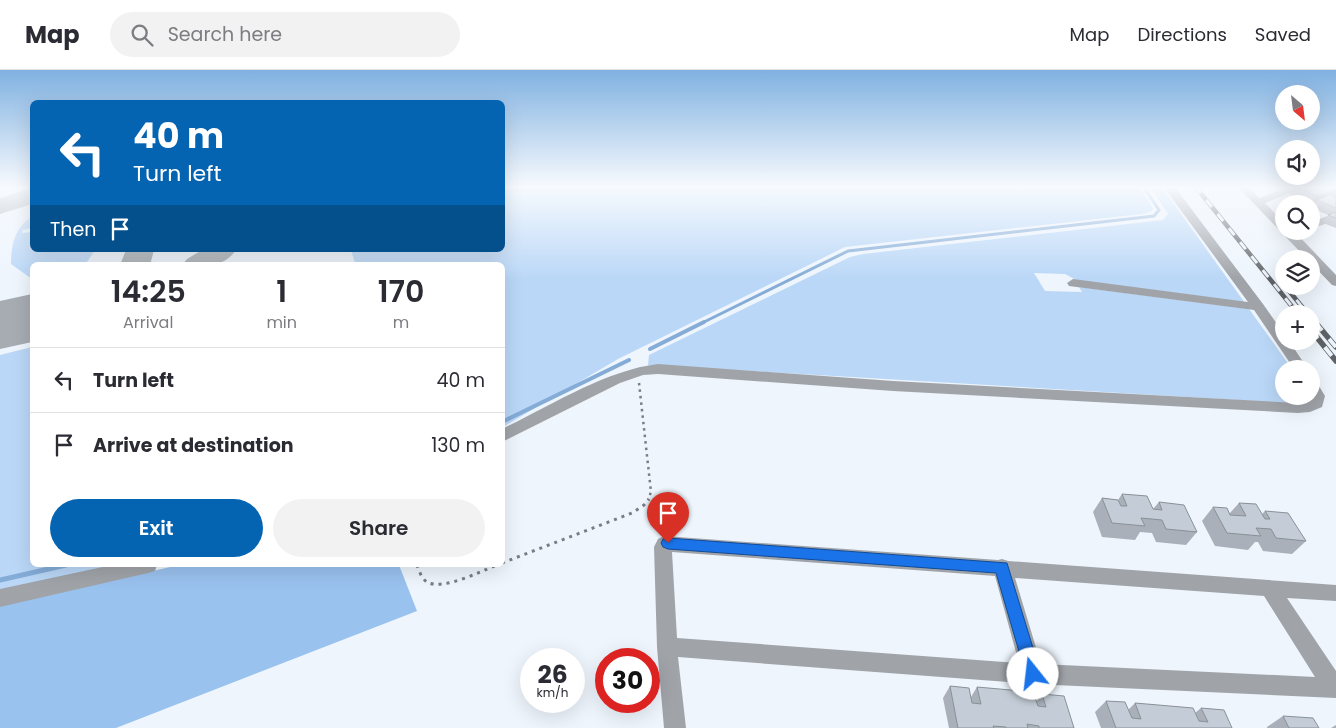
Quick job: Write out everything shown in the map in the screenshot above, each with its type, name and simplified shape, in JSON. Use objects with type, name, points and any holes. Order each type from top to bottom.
[{"type":"street","points":[[1191,217],[1295,360]]},
{"type":"street","points":[[1320,222],[1334,217]]},
{"type":"street","points":[[1297,240],[1336,282]]},
{"type":"street","points":[[1073,283],[1258,307]]},
{"type":"street","points":[[505,434],[589,392],[650,369],[672,369],[893,386],[1298,408],[1315,405]]},
{"type":"street","points":[[675,728],[667,647],[664,544],[1002,567],[1336,593]]},
{"type":"street","points":[[0,598],[139,567]]},
{"type":"street","points":[[1002,567],[1033,674]]},
{"type":"street","points":[[1269,587],[1335,688]]},
{"type":"street","points":[[667,647],[1033,674],[1335,688]]},
{"type":"path","points":[[505,562],[632,513],[643,506],[650,498],[651,492],[638,372]]},
{"type":"path","points":[[417,567],[425,581],[432,584],[453,582],[492,567]]},
{"type":"shaded area","points":[[505,217],[1118,217],[845,247],[618,359],[505,426],[505,262],[355,262],[352,252],[505,252]]},
{"type":"shaded area","points":[[1166,217],[1183,217],[1245,303],[1080,282],[1065,274],[1034,273],[1045,291],[1082,292],[1079,287],[1249,309],[1275,345],[1275,350],[1278,350],[1286,360],[1275,360],[1275,402],[648,365],[649,355],[850,257],[1163,220]]},
{"type":"shaded area","points":[[30,218],[30,228],[23,230],[22,233],[30,232],[30,252],[94,252],[87,262],[30,262],[30,278],[11,264],[15,237]]},
{"type":"shaded area","points":[[30,348],[30,567],[107,567],[0,592],[0,355]]},
{"type":"shaded area","points":[[170,567],[400,567],[417,611],[116,728],[0,728],[0,606]]},
{"type":"building","points":[[1122,494],[1147,496],[1153,509],[1162,510],[1159,502],[1184,505],[1197,532],[1166,529],[1162,520],[1141,518],[1145,526],[1112,523],[1102,498],[1118,500],[1121,506],[1127,506]]},
{"type":"building","points":[[1239,503],[1256,504],[1265,519],[1270,519],[1265,511],[1288,513],[1306,541],[1276,538],[1271,529],[1256,528],[1261,536],[1227,533],[1213,507],[1227,508],[1230,515],[1246,516]]},
{"type":"building","points":[[950,686],[969,688],[972,703],[981,704],[977,687],[1033,692],[1038,706],[1046,707],[1042,694],[1064,696],[1074,728],[1039,728],[1039,726],[1027,724],[1028,728],[993,726],[994,728],[958,728]]},
{"type":"building","points":[[1106,701],[1125,702],[1132,718],[1141,719],[1135,703],[1193,708],[1199,721],[1208,722],[1201,708],[1224,710],[1232,728],[1116,728]]},
{"type":"building","points":[[1283,716],[1313,718],[1319,728],[1289,728]]},
{"type":"waterway","points":[[702,323],[848,251],[1148,217]]},
{"type":"waterway","points":[[650,349],[702,323]]},
{"type":"waterway","points":[[505,421],[629,360]]},
{"type":"waterway","points":[[0,580],[57,567]]},
{"type":"taxiway","points":[[136,262],[139,252]]},
{"type":"taxiway","points":[[202,262],[219,252]]},
{"type":"taxiway","points":[[0,321],[30,318]]},
{"type":"runway","points":[[0,325],[30,318]]},
{"type":"railway","points":[[1220,217],[1291,305]]},
{"type":"railway","points":[[1292,295],[1301,305]]},
{"type":"railway","points":[[1320,328],[1336,347]]},
{"type":"railway","points":[[1320,341],[1336,361]]},
{"type":"route","points":[[668,543],[1002,567],[1033,674]]}]
